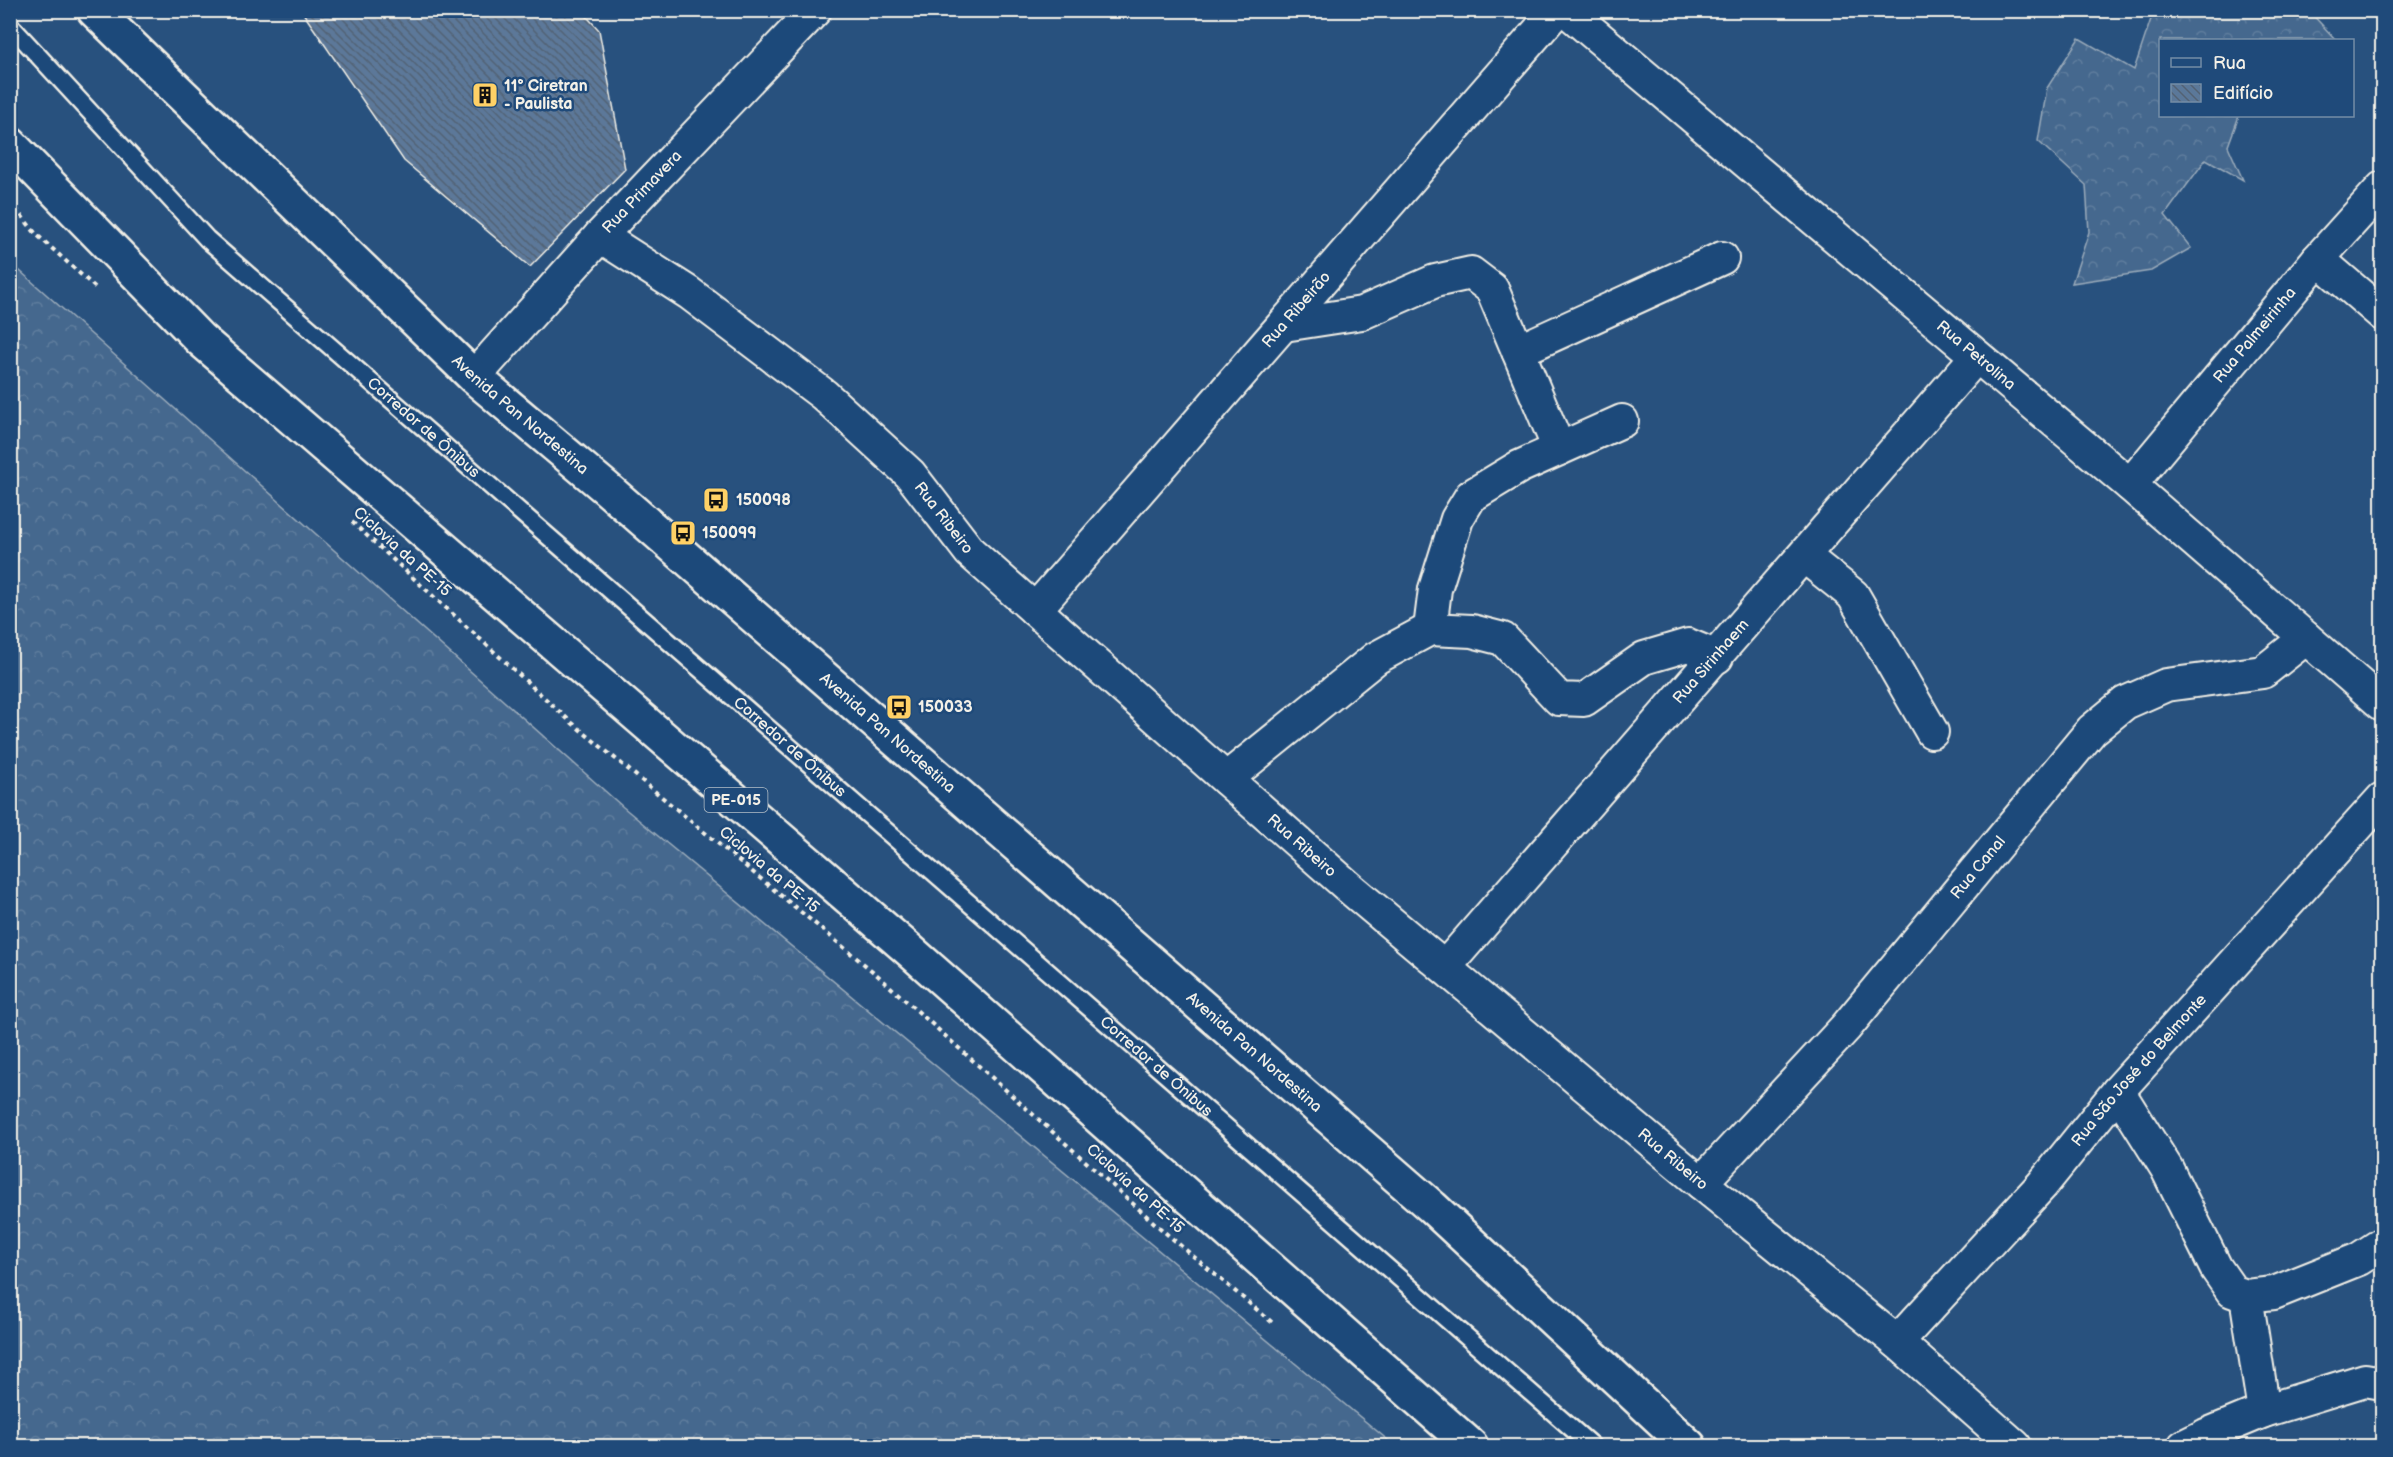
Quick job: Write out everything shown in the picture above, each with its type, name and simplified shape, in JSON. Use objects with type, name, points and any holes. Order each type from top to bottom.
[{"type":"highway","name":"Avenida Pan Nordestina","points":[[94,10],[474,377],[605,487],[1432,1207],[1689,1446]]},
{"type":"highway","name":"PE-015","points":[[10,144],[200,339],[907,948],[1471,1446]]},
{"type":"street","name":"Rua Primavera","points":[[474,377],[600,236],[815,10]]},
{"type":"street","name":"Rua Ribeirão","points":[[1035,610],[1557,10]]},
{"type":"street","name":"Rua Petrolina","points":[[1566,10],[2130,485],[2382,704]]},
{"type":"street","name":"Rua Palmeirinha","points":[[2130,485],[2318,258],[2382,188]]},
{"type":"street","name":"Rua Ribeiro","points":[[600,236],[689,293],[824,395],[910,474],[970,552],[1226,779],[1352,890],[1701,1183],[1898,1342],[2015,1446]]},
{"type":"street","points":[[1518,351],[1722,258]]},
{"type":"street","points":[[2318,258],[2382,314]]},
{"type":"street","points":[[1284,324],[1362,313],[1435,281],[1471,273],[1492,289],[1559,448]]},
{"type":"street","name":"Rua Sirinhaem","points":[[1445,968],[1976,357]]},
{"type":"street","points":[[1430,629],[1435,589],[1457,519],[1471,496],[1519,466],[1622,421]]},
{"type":"street","points":[[1804,556],[1853,595],[1932,732]]},
{"type":"street","points":[[1226,779],[1376,658],[1430,629],[1472,631],[1503,639],[1559,699],[1584,700],[1644,658],[1688,645],[1717,657]]},
{"type":"street","name":"Rua Canal","points":[[1701,1183],[1846,1028],[2092,730],[2125,703],[2166,685],[2263,672],[2306,638]]},
{"type":"street","name":"Rua São José do Belmonte","points":[[1898,1342],[2042,1185],[2118,1091],[2382,799]]},
{"type":"street","points":[[2118,1091],[2167,1169],[2217,1268],[2232,1291],[2246,1296],[2274,1293],[2359,1259],[2382,1244]]},
{"type":"street","points":[[2246,1296],[2264,1411]]},
{"type":"street","points":[[2184,1446],[2264,1411],[2365,1380],[2382,1383]]},
{"type":"lane","name":"Corredor de Ônibus","points":[[10,25],[207,239],[1592,1446]]},
{"type":"path","points":[[10,201],[36,234],[105,297]]},
{"type":"path","name":"Ciclovia da PE-15","points":[[350,520],[571,722],[876,974],[1168,1235],[1275,1325]]},
{"type":"green space","points":[[2158,10],[2309,11],[2335,39],[2159,39],[2159,117],[2239,117],[2228,146],[2243,180],[2206,159],[2165,215],[2191,248],[2151,271],[2072,283],[2089,232],[2086,185],[2038,141],[2047,88],[2079,38],[2134,70],[2151,19]]},
{"type":"green space","points":[[11,263],[623,807],[1395,1446],[11,1446]]},
{"type":"building","name":"11° Ciretran - Paulista","points":[[301,10],[581,10],[599,30],[625,169],[530,267],[404,161]]},
{"type":"place","name":"11° Ciretran - Paulista","points":[[485,95]]},
{"type":"place","name":"150098","points":[[716,500]]},
{"type":"place","name":"150099","points":[[683,533]]},
{"type":"place","name":"150033","points":[[899,707]]}]
